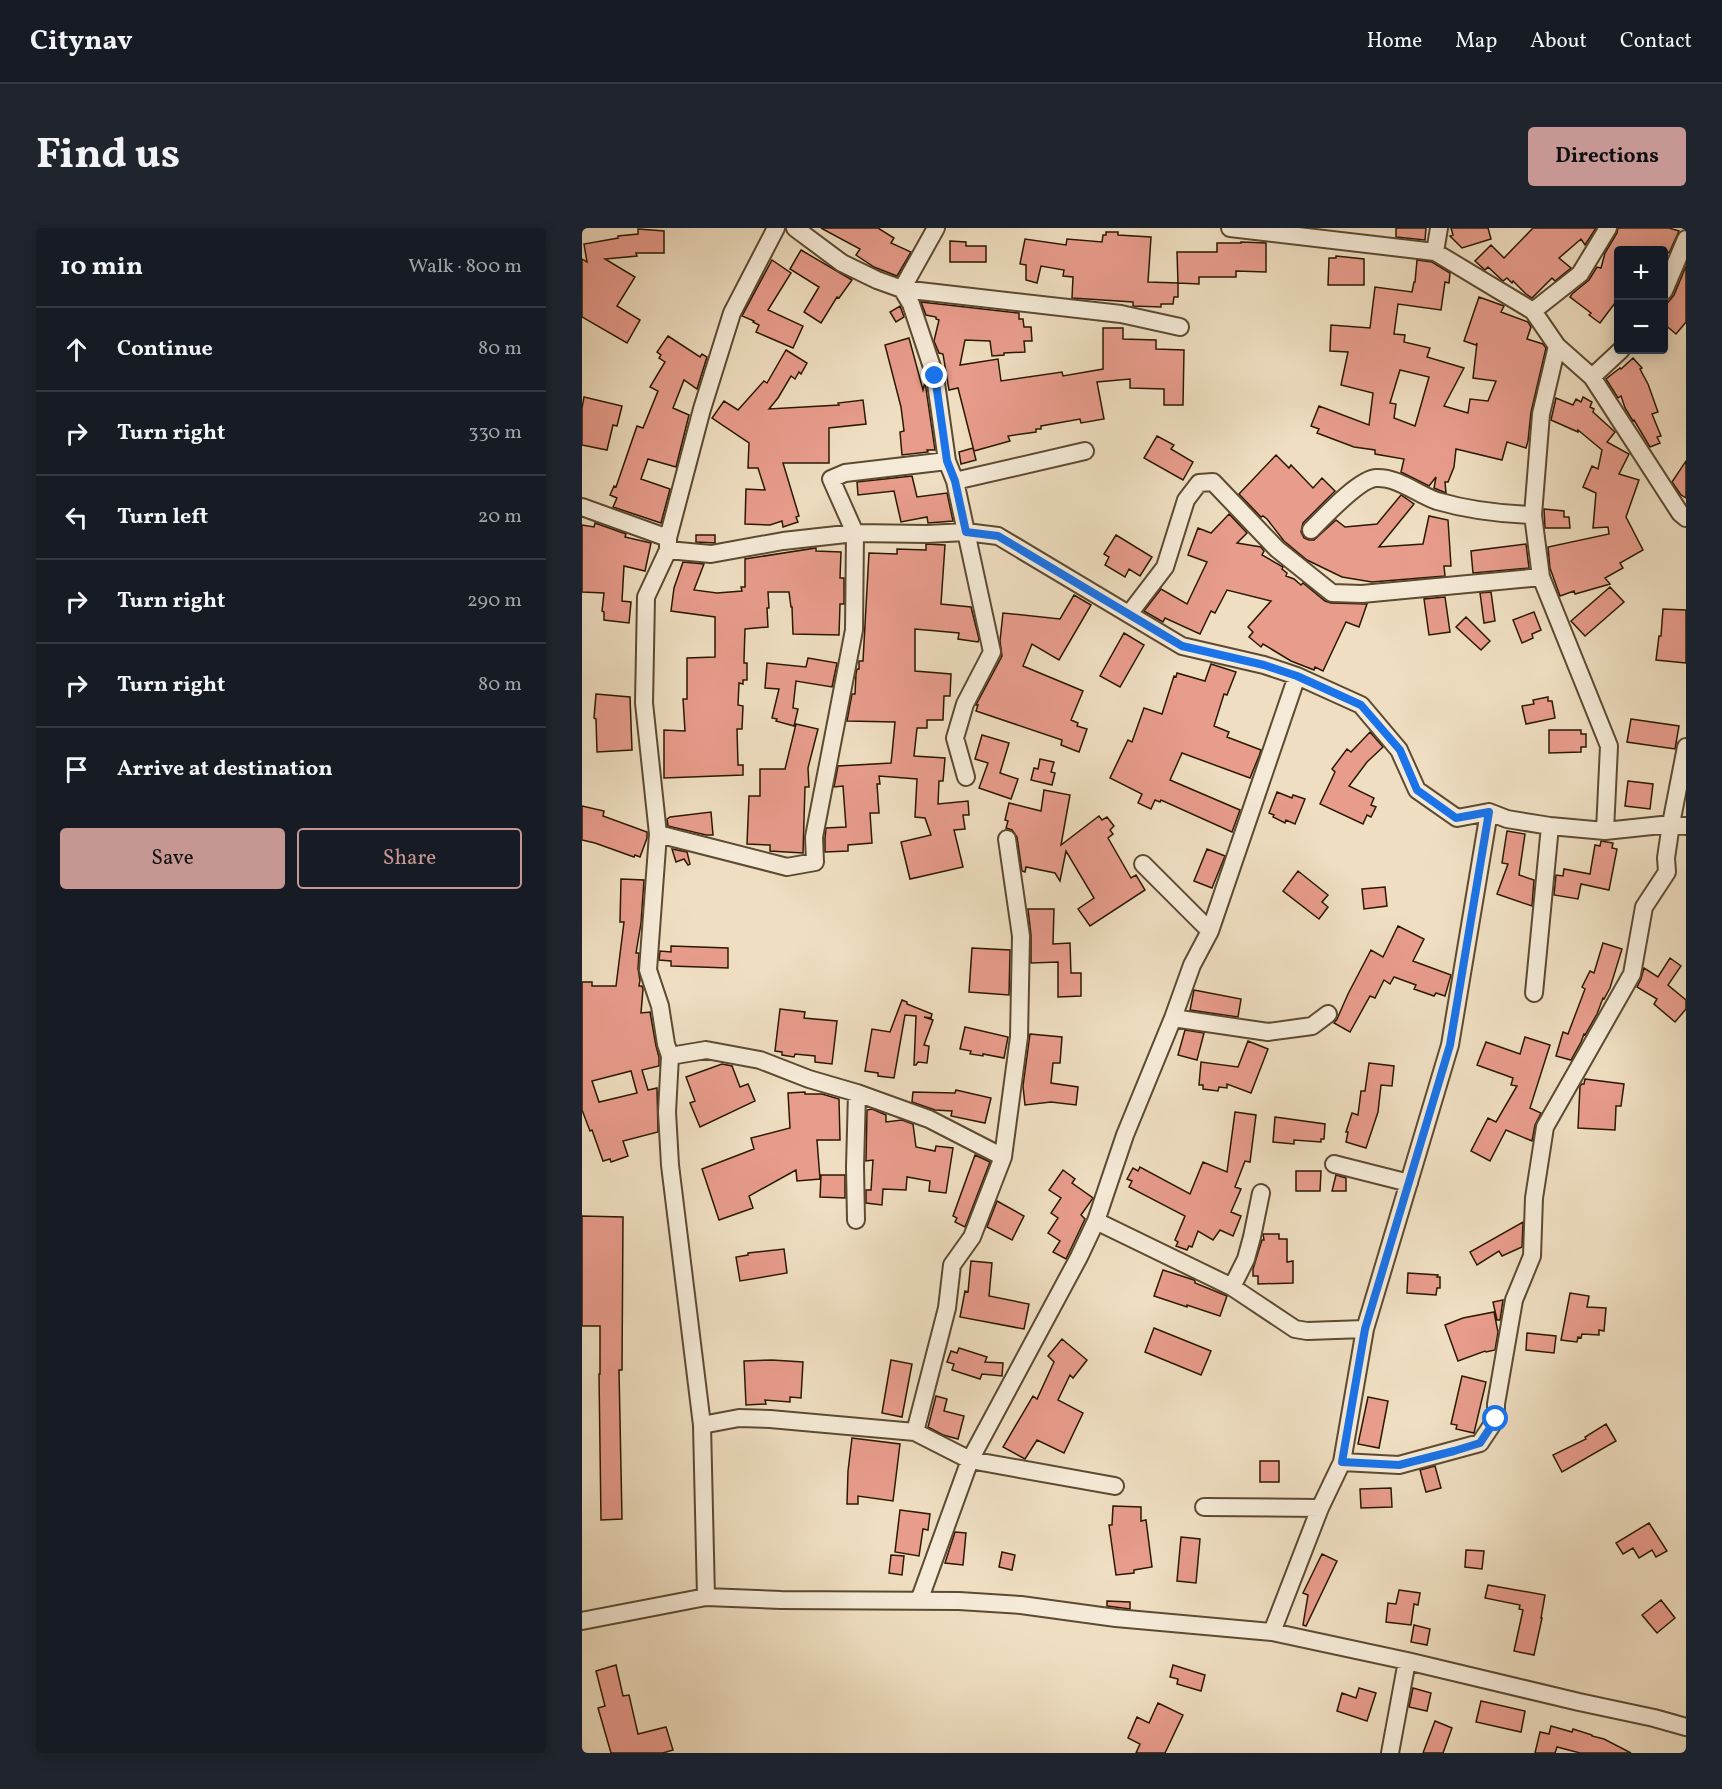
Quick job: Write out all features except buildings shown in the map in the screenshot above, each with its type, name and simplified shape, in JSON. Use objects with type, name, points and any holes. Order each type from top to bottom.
[{"type":"street","points":[[706,1597],[702,1425],[670,1165],[667,1112],[670,1056],[660,1006],[648,970],[658,834],[644,703],[646,597],[668,544],[702,409],[732,313],[776,228]]},
{"type":"street","points":[[795,228],[842,263],[902,289],[1121,314],[1180,327]]},
{"type":"street","points":[[902,289],[936,228]]},
{"type":"street","points":[[1230,228],[1435,252],[1533,311],[1557,346],[1592,378],[1680,513],[1686,518]]},
{"type":"street","points":[[1435,252],[1439,228]]},
{"type":"street","points":[[1533,311],[1580,274],[1608,228]]},
{"type":"street","points":[[1668,282],[1686,239]]},
{"type":"street","points":[[902,289],[910,304],[935,376],[947,461],[955,481],[992,652],[965,704],[955,738],[966,777]]},
{"type":"street","points":[[1557,346],[1541,414],[1533,514],[1541,577],[1609,746],[1605,831]]},
{"type":"street","points":[[1592,378],[1617,354]]},
{"type":"street","points":[[955,481],[1085,451]]},
{"type":"street","points":[[658,834],[787,867],[814,862],[814,837],[854,630],[855,533],[831,479],[844,473],[947,461]]},
{"type":"street","points":[[1311,530],[1357,487],[1374,478],[1392,480],[1436,500],[1497,513],[1533,514]]},
{"type":"street","points":[[1129,614],[1165,567],[1186,500],[1199,483],[1213,482],[1277,549],[1332,593],[1362,594],[1541,577]]},
{"type":"street","points":[[582,507],[668,544],[711,554],[783,541],[855,533],[966,532],[998,536],[1182,646],[1264,665],[1297,676],[1361,705],[1400,750],[1417,790],[1456,818],[1489,812],[1507,819],[1605,831],[1679,825]]},
{"type":"street","points":[[920,1601],[970,1460],[1096,1221],[1125,1135],[1192,965],[1210,931],[1297,676]]},
{"type":"street","points":[[1342,1462],[1399,1465],[1454,1451],[1480,1443],[1496,1419],[1496,1404],[1514,1300],[1532,1256],[1534,1198],[1545,1127],[1632,974],[1644,907],[1667,872],[1666,858],[1679,825],[1686,747]]},
{"type":"street","points":[[1272,1632],[1320,1508],[1342,1462],[1365,1329],[1450,1045],[1489,812]]},
{"type":"street","points":[[1534,993],[1550,826]]},
{"type":"street","points":[[915,1432],[946,1308],[952,1265],[972,1237],[1003,1157],[1019,1037],[1021,947],[1007,839]]},
{"type":"street","points":[[1143,864],[1210,931]]},
{"type":"street","points":[[1173,1018],[1268,1032],[1312,1026],[1329,1014]]},
{"type":"street","points":[[670,1056],[706,1050],[760,1060],[929,1119],[1003,1157]]},
{"type":"street","points":[[856,1220],[857,1093]]},
{"type":"street","points":[[1334,1164],[1409,1182]]},
{"type":"street","points":[[1233,1287],[1246,1259],[1261,1193]]},
{"type":"street","points":[[1096,1221],[1233,1287],[1295,1329],[1307,1331],[1365,1329]]},
{"type":"street","points":[[702,1425],[739,1418],[770,1419],[915,1432],[970,1460],[1115,1486]]},
{"type":"street","points":[[1204,1507],[1320,1508]]},
{"type":"street","points":[[582,1621],[706,1597],[1021,1605],[1116,1618],[1272,1632],[1407,1661],[1686,1727]]},
{"type":"street","points":[[1390,1753],[1407,1661]]},
{"type":"route","points":[[935,376],[947,461],[955,481],[966,532],[998,536],[1182,646],[1264,665],[1297,676],[1361,705],[1400,750],[1417,790],[1456,818],[1489,812],[1450,1045],[1365,1329],[1342,1462],[1399,1465],[1454,1451],[1480,1443],[1496,1419]]}]
